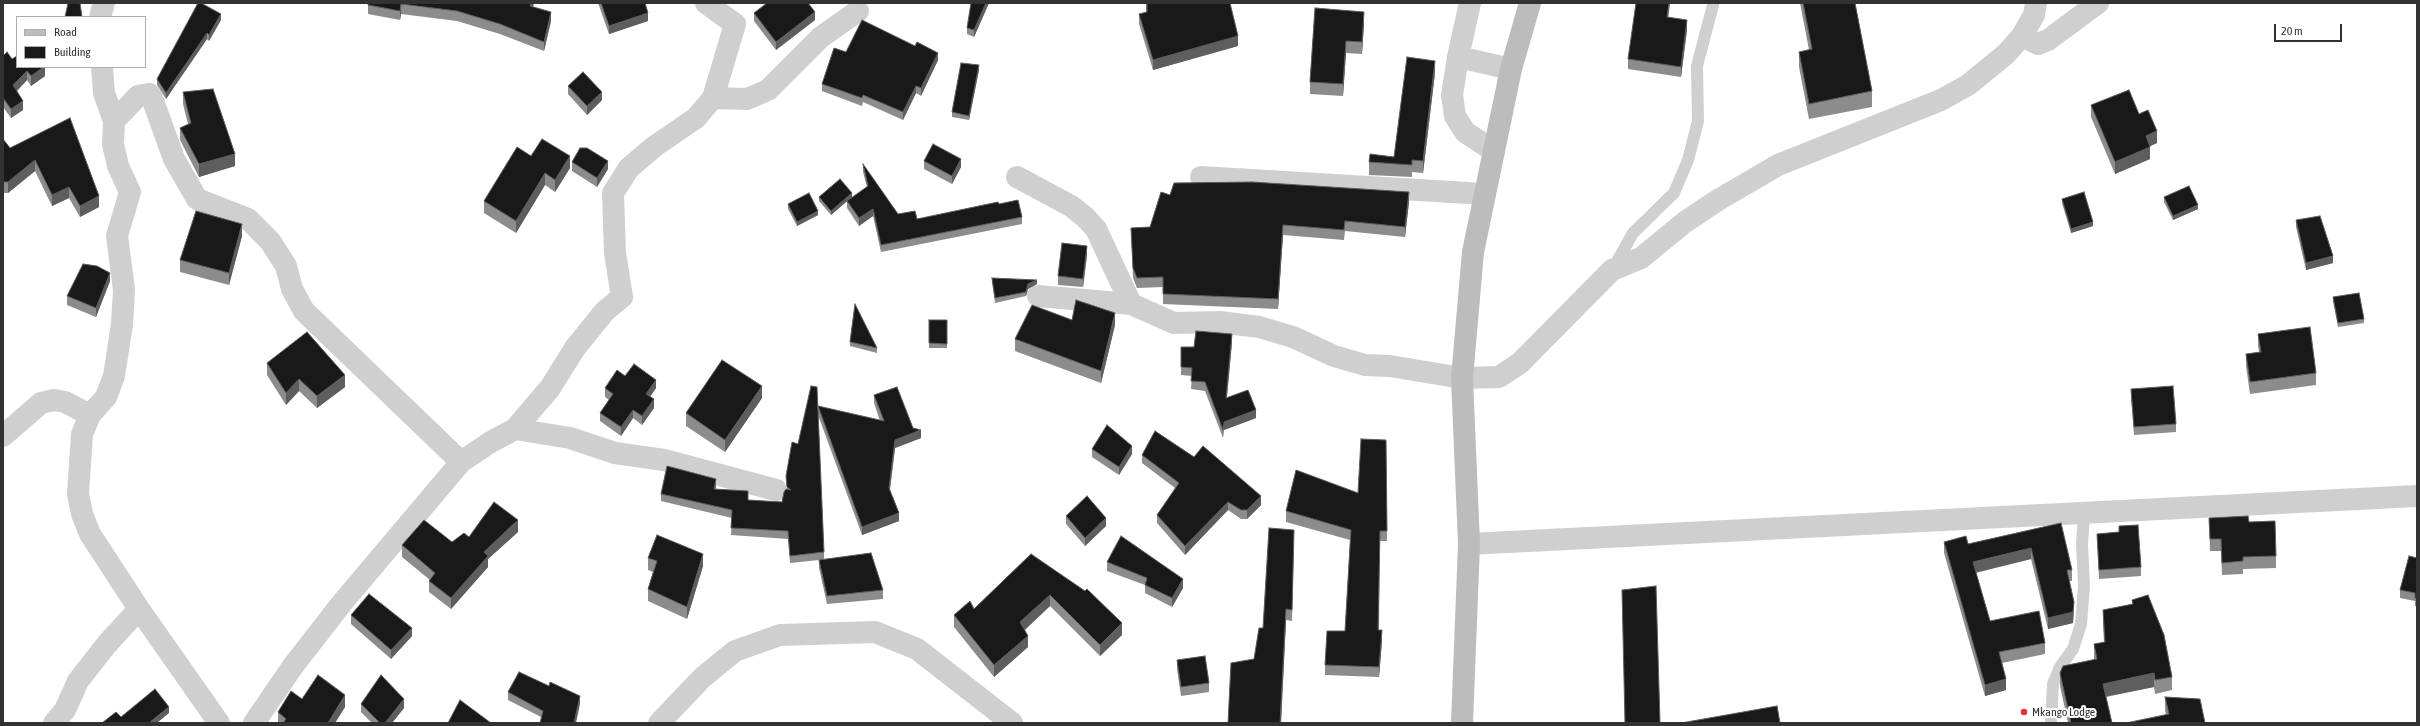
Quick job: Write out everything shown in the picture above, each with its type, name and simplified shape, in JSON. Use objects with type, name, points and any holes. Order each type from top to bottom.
[{"type":"main road","points":[[1462,723],[1469,544],[1462,378],[1474,252],[1511,69],[1530,3]]},
{"type":"street","points":[[100,16],[104,3]]},
{"type":"street","points":[[254,723],[293,666],[342,603],[461,462],[488,443],[515,430],[550,388],[575,348],[605,311],[622,297],[615,253],[613,193],[629,168],[655,146],[696,118],[713,98],[735,24],[706,3]]},
{"type":"street","points":[[1470,3],[1458,57],[1452,95],[1455,116],[1465,132],[1494,151]]},
{"type":"street","points":[[1038,296],[1131,304],[1174,323],[1220,322],[1259,327],[1293,337],[1334,356],[1365,365],[1390,366],[1462,378],[1499,377],[1520,363],[1612,270],[1641,258],[1685,222],[1778,165],[1941,100],[1968,85],[2006,54],[2022,36],[2034,15],[2036,3]]},
{"type":"street","points":[[2022,36],[2038,44],[2048,40],[2098,3]]},
{"type":"street","points":[[713,98],[747,99],[768,90],[821,37],[858,11]]},
{"type":"street","points":[[1458,57],[1511,69]]},
{"type":"street","points":[[102,68],[104,93],[114,121],[114,144],[118,166],[130,192],[117,236],[124,290],[122,324],[114,376],[106,397],[90,415],[82,434],[78,494],[82,514],[90,534],[139,609],[219,723]]},
{"type":"street","points":[[114,121],[138,96],[149,94],[152,98],[174,159],[197,198],[248,219],[270,241],[286,266],[292,289],[304,311],[461,462]]},
{"type":"street","points":[[1017,177],[1071,206],[1085,217],[1096,229],[1131,304]]},
{"type":"street","points":[[1201,177],[1485,194]]},
{"type":"street","points":[[3,436],[41,404],[54,400],[65,402],[90,415]]},
{"type":"street","points":[[515,430],[570,438],[615,453],[664,460],[776,490]]},
{"type":"street","points":[[1469,544],[2417,496]]},
{"type":"street","points":[[54,723],[65,710],[78,681],[107,644],[139,609]]},
{"type":"street","points":[[659,723],[703,677],[735,650],[780,635],[876,632],[917,649],[1012,723]]},
{"type":"lane","points":[[1612,270],[1633,233],[1674,193],[1688,160],[1698,121],[1697,66],[1708,18],[1713,5]]},
{"type":"lane","points":[[2050,723],[2053,684],[2060,667],[2073,649],[2081,624],[2084,586],[2082,544],[2084,514]]},
{"type":"building","points":[[68,3],[80,3],[82,16],[65,16]]},
{"type":"building","points":[[198,3],[201,3],[221,14],[209,35],[207,33],[166,93],[157,79]]},
{"type":"building","points":[[368,3],[531,3],[530,6],[551,12],[544,42],[500,24],[457,11],[401,4],[400,11],[368,5]]},
{"type":"building","points":[[601,3],[645,3],[648,13],[609,26]]},
{"type":"building","points":[[767,3],[808,3],[815,12],[776,42],[754,13]]},
{"type":"building","points":[[971,3],[986,3],[974,30],[967,28]]},
{"type":"building","points":[[1147,3],[1230,3],[1238,36],[1153,60],[1139,14],[1147,12]]},
{"type":"building","points":[[1636,3],[1669,3],[1667,17],[1687,20],[1681,67],[1628,59]]},
{"type":"building","points":[[1803,3],[1855,3],[1872,91],[1809,104],[1799,52],[1812,49]]},
{"type":"building","points":[[1315,8],[1364,12],[1362,42],[1346,41],[1343,84],[1310,82]]},
{"type":"building","points":[[862,20],[915,46],[917,42],[938,53],[921,88],[916,86],[903,112],[863,95],[862,98],[822,84],[834,48],[846,52]]},
{"type":"building","points":[[7,52],[12,59],[16,57],[16,68],[43,68],[31,76],[27,71],[13,85],[23,101],[11,109],[3,98],[3,56]]},
{"type":"building","points":[[1407,57],[1435,61],[1423,161],[1412,160],[1412,165],[1369,162],[1370,154],[1394,157]]},
{"type":"building","points":[[961,63],[979,65],[969,116],[952,112]]},
{"type":"building","points":[[583,72],[602,92],[587,106],[568,86]]},
{"type":"building","points":[[213,89],[235,154],[199,164],[180,128],[191,123],[183,92]]},
{"type":"building","points":[[2129,90],[2139,114],[2148,110],[2157,131],[2146,136],[2150,147],[2115,162],[2091,105]]},
{"type":"building","points":[[70,118],[99,196],[80,206],[69,187],[52,195],[35,160],[8,182],[3,182],[3,139],[10,148]]},
{"type":"building","points":[[542,139],[570,156],[555,180],[545,173],[516,221],[484,201],[517,147],[531,156]]},
{"type":"building","points":[[933,144],[961,159],[952,176],[924,161]]},
{"type":"building","points":[[580,148],[587,148],[608,161],[597,178],[572,162]]},
{"type":"building","points":[[863,164],[898,214],[915,211],[917,219],[998,202],[999,204],[1018,200],[1022,217],[881,245],[873,209],[859,218],[847,201],[868,186]]},
{"type":"building","points":[[840,179],[852,193],[831,211],[819,197]]},
{"type":"building","points":[[1252,182],[1409,192],[1405,227],[1345,221],[1344,230],[1283,225],[1278,299],[1163,294],[1163,277],[1137,278],[1133,268],[1131,228],[1150,227],[1161,192],[1170,195],[1174,183]]},
{"type":"building","points":[[2189,186],[2198,205],[2173,216],[2164,197]]},
{"type":"building","points":[[2084,192],[2093,222],[2071,229],[2062,199]]},
{"type":"building","points":[[809,193],[818,211],[797,222],[788,204]]},
{"type":"building","points":[[196,211],[242,224],[229,273],[180,260]]},
{"type":"building","points":[[2320,216],[2333,256],[2306,263],[2296,220]]},
{"type":"building","points":[[1062,243],[1087,246],[1083,279],[1058,276]]},
{"type":"building","points":[[83,264],[97,266],[110,273],[96,308],[67,296]]},
{"type":"building","points":[[992,278],[1037,280],[1028,284],[1026,292],[995,298]]},
{"type":"building","points":[[2359,293],[2364,319],[2338,323],[2333,297]]},
{"type":"building","points":[[1076,300],[1115,313],[1101,371],[1015,339],[1032,305],[1072,320]]},
{"type":"building","points":[[855,304],[877,348],[850,342]]},
{"type":"building","points":[[929,320],[947,320],[947,344],[929,343]]},
{"type":"building","points":[[2310,327],[2316,373],[2250,382],[2246,354],[2261,352],[2258,334]]},
{"type":"building","points":[[1196,331],[1232,334],[1226,398],[1248,390],[1256,410],[1224,422],[1223,430],[1205,382],[1191,381],[1192,368],[1181,367],[1181,347],[1194,347]]},
{"type":"building","points":[[307,332],[345,375],[317,396],[299,379],[286,393],[267,363]]},
{"type":"building","points":[[722,360],[762,386],[725,440],[686,413]]},
{"type":"building","points":[[634,364],[656,380],[646,394],[654,399],[642,416],[633,410],[621,427],[600,413],[613,394],[605,388],[617,370],[625,376]]},
{"type":"building","points":[[811,386],[817,387],[824,552],[790,556],[788,531],[731,528],[732,510],[661,494],[667,466],[716,479],[714,489],[748,491],[748,500],[782,502],[786,489],[791,490],[787,487],[786,476],[792,442],[798,444]]},
{"type":"building","points":[[2173,386],[2176,424],[2134,427],[2131,389]]},
{"type":"building","points":[[897,387],[913,428],[921,430],[895,440],[889,488],[899,513],[862,527],[818,406],[884,421],[874,395]]},
{"type":"building","points":[[1107,425],[1132,446],[1119,467],[1092,449]]},
{"type":"building","points":[[1155,431],[1194,457],[1203,446],[1261,496],[1247,510],[1241,510],[1228,502],[1185,546],[1157,515],[1179,483],[1142,455]]},
{"type":"building","points":[[1361,439],[1386,440],[1387,531],[1380,531],[1378,630],[1382,630],[1379,667],[1325,665],[1327,631],[1345,631],[1351,530],[1286,511],[1296,470],[1358,493]]},
{"type":"building","points":[[1087,496],[1106,518],[1085,538],[1066,516]]},
{"type":"building","points":[[494,502],[518,520],[484,552],[488,556],[451,598],[429,581],[435,573],[402,545],[424,520],[452,542],[464,533],[469,537]]},
{"type":"building","points":[[2248,516],[2249,522],[2275,521],[2276,556],[2243,557],[2243,561],[2222,563],[2221,539],[2210,539],[2209,518]]},
{"type":"building","points":[[2061,523],[2072,570],[2067,570],[2074,602],[2073,612],[2048,618],[2031,548],[1973,562],[1990,621],[2039,611],[2045,643],[1999,652],[2006,679],[1985,685],[1944,542],[1966,536],[1968,544]]},
{"type":"building","points":[[2138,525],[2141,567],[2099,570],[2097,534],[2119,532],[2119,526]]},
{"type":"building","points":[[1269,528],[1294,530],[1292,610],[1286,609],[1280,723],[1228,723],[1231,663],[1254,659],[1259,628],[1263,628]]},
{"type":"building","points":[[657,535],[703,554],[687,607],[648,589],[657,561],[648,558]]},
{"type":"building","points":[[1121,536],[1183,579],[1172,598],[1145,585],[1147,578],[1107,562]]},
{"type":"building","points":[[871,553],[883,590],[827,596],[819,560]]},
{"type":"building","points":[[1031,554],[1085,591],[1087,589],[1122,623],[1100,645],[1050,595],[1020,622],[1028,636],[994,665],[954,615],[970,601],[974,609]]},
{"type":"building","points":[[2409,556],[2417,558],[2417,599],[2415,598],[2415,593],[2400,590]]},
{"type":"building","points":[[1656,586],[1660,723],[1625,723],[1622,590]]},
{"type":"building","points":[[369,594],[412,628],[391,650],[351,615]]},
{"type":"building","points":[[2148,595],[2164,635],[2172,677],[2155,680],[2154,673],[2103,684],[2112,723],[2071,723],[2060,673],[2063,666],[2097,659],[2094,644],[2105,642],[2103,610],[2133,604],[2132,600]]},
{"type":"building","points":[[1205,656],[1209,683],[1181,687],[1177,660]]},
{"type":"building","points":[[519,672],[549,686],[550,682],[580,696],[574,723],[540,723],[543,711],[508,692]]},
{"type":"building","points":[[318,675],[345,695],[328,723],[283,723],[286,719],[278,712],[291,691],[302,699]]},
{"type":"building","points":[[381,675],[404,699],[385,723],[380,723],[361,704]]},
{"type":"building","points":[[155,689],[169,707],[149,723],[102,723],[116,712],[121,717]]},
{"type":"building","points":[[2165,697],[2200,699],[2205,723],[2126,723],[2169,714]]},
{"type":"building","points":[[460,700],[491,723],[448,723]]},
{"type":"building","points":[[1777,706],[1780,723],[1681,723]]},
{"type":"place","name":"Mkango Lodge","points":[[2024,712]]}]
